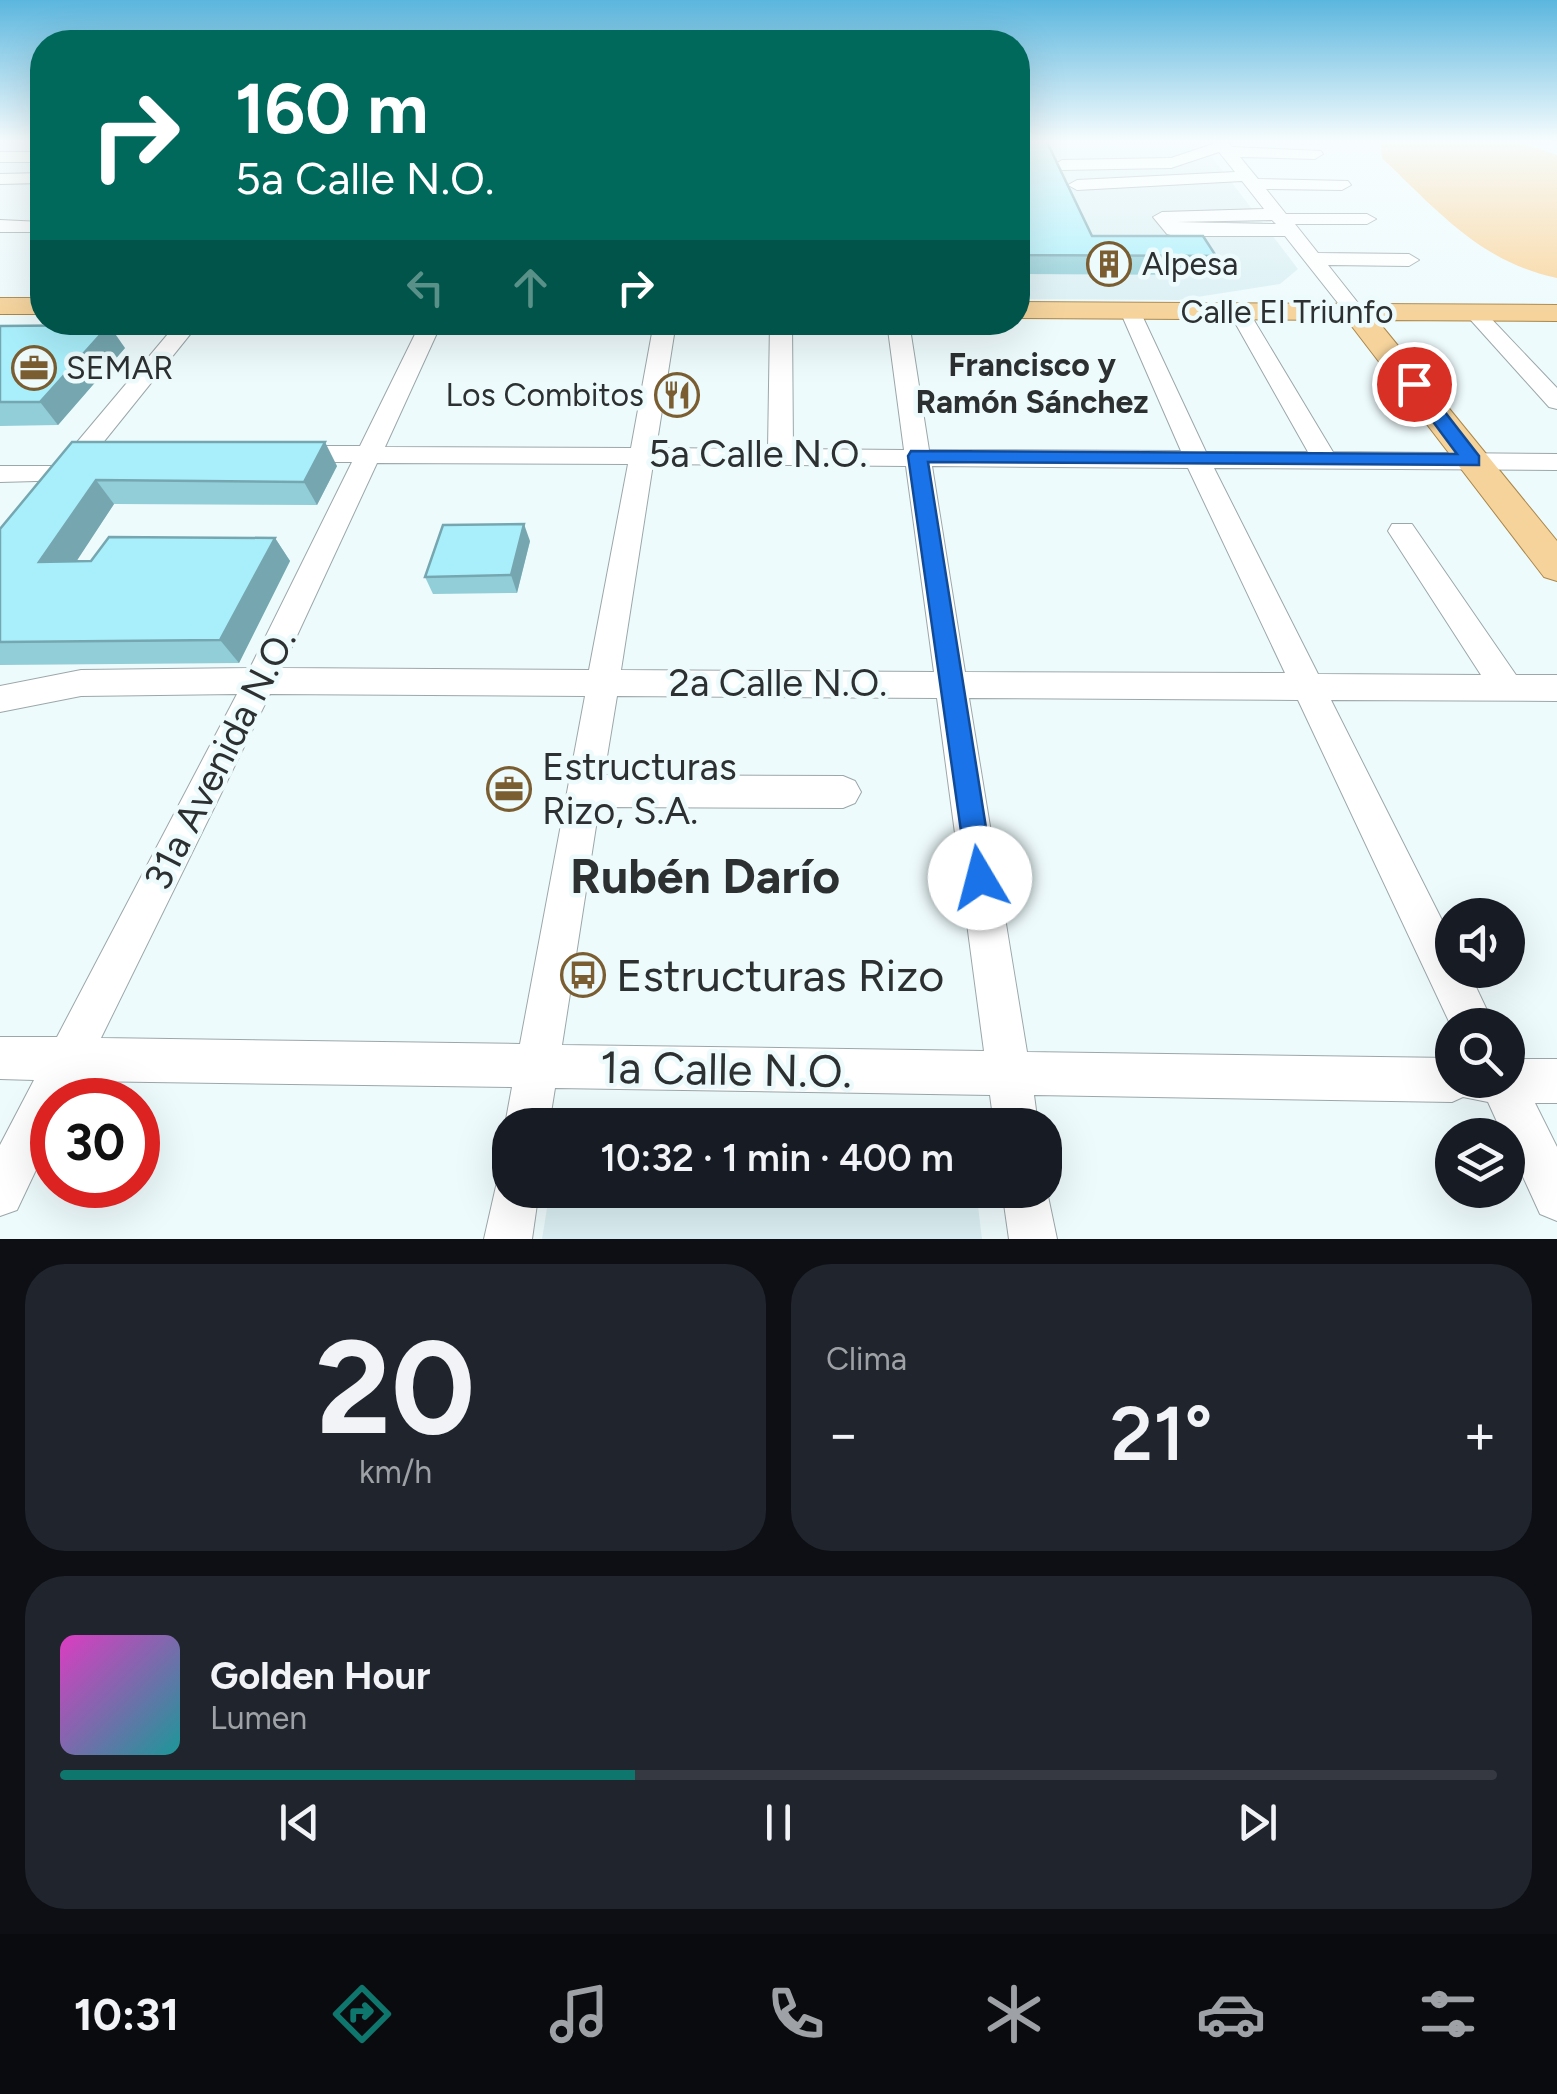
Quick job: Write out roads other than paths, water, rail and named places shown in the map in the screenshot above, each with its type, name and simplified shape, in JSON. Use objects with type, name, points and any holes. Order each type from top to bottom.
[{"type":"main road","points":[[0,306],[30,306]]},
{"type":"main road","name":"Calle El Triunfo","points":[[1030,310],[1557,313]]},
{"type":"main road","points":[[1356,312],[1557,568]]},
{"type":"street","points":[[1264,198],[1356,312]]},
{"type":"street","points":[[1282,221],[1162,216],[1174,230],[1367,219]]},
{"type":"street","points":[[0,226],[30,227]]},
{"type":"street","points":[[1313,259],[1410,260]]},
{"type":"street","points":[[1130,311],[1196,458],[1465,1008]]},
{"type":"street","points":[[1239,312],[1324,460]]},
{"type":"street","points":[[1475,313],[1557,402]]},
{"type":"street","points":[[38,504],[179,335]]},
{"type":"street","name":"31a Avenida N.O.","points":[[0,1193],[260,681],[426,335]]},
{"type":"street","points":[[531,1108],[663,335]]},
{"type":"street","points":[[780,455],[781,335]]},
{"type":"street","points":[[900,335],[1013,1108]]},
{"type":"street","points":[[0,474],[118,454]]},
{"type":"street","name":"5a Calle N.O.","points":[[273,454],[1557,462]]},
{"type":"street","points":[[1402,531],[1507,688]]},
{"type":"street","name":"2a Calle N.O.","points":[[0,699],[81,683],[260,681],[1557,688]]},
{"type":"street","points":[[585,791],[843,792]]},
{"type":"street","name":"1a Calle N.O.","points":[[0,1058],[1435,1080]]},
{"type":"street","points":[[1525,1080],[1557,1081]]},
{"type":"street","points":[[1509,1098],[1557,1197]]},
{"type":"street","points":[[508,1239],[513,1208]]},
{"type":"street","points":[[1028,1208],[1032,1239]]},
{"type":"place","name":"Alpesa","points":[[1109,264]]},
{"type":"place","name":"SEMAR","points":[[34,368]]},
{"type":"place","name":"Los Combitos","points":[[677,395]]},
{"type":"place","name":"Estructuras Rizo, S.A.","points":[[509,789]]},
{"type":"place","name":"Estructuras Rizo","points":[[583,975]]},
{"type":"district","name":"Francisco y Ramón Sánchez","points":[[1032,384]]},
{"type":"district","name":"Rubén Darío","points":[[705,876]]}]
